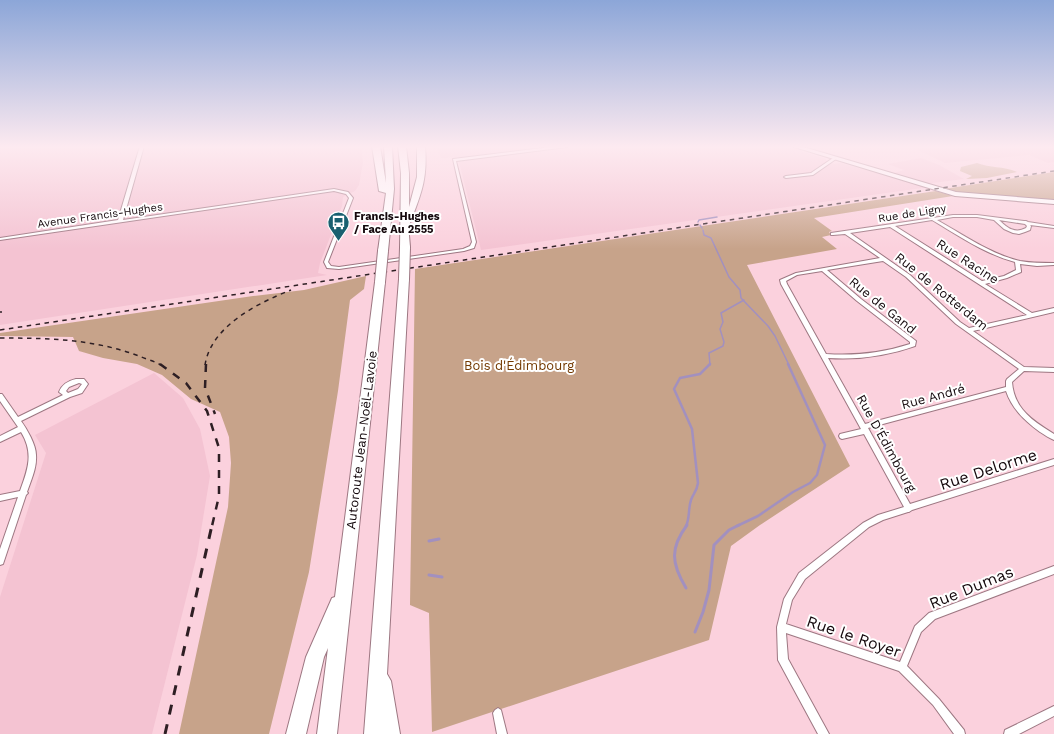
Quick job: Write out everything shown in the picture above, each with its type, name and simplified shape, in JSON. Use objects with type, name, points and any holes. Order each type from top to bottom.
[{"type":"highway","points":[[382,180],[386,226]]},
{"type":"highway","name":"Autoroute Jean-Noël-Lavoie","points":[[327,734],[384,251],[390,180]]},
{"type":"highway","name":"Autoroute Jean-Noël-Lavoie","points":[[374,734],[404,279],[405,180]]},
{"type":"highway","points":[[404,232],[419,192],[420,180]]},
{"type":"highway","points":[[296,734],[315,657],[344,592]]},
{"type":"highway","points":[[379,658],[390,734]]},
{"type":"street","points":[[120,221],[132,180]]},
{"type":"street","name":"Avenue Francis-Hughes","points":[[0,239],[338,191],[348,194],[350,200],[327,261],[329,267],[339,268],[464,250],[472,247],[474,242],[459,180]]},
{"type":"street","points":[[909,180],[961,195],[1054,202]]},
{"type":"street","name":"Rue de Ligny","points":[[833,234],[954,216],[995,218],[1054,227]]},
{"type":"street","points":[[995,218],[1002,228],[1016,232],[1028,229],[1029,226],[1026,222]]},
{"type":"street","points":[[933,219],[991,253],[1017,262],[1032,265],[1054,264]]},
{"type":"street","name":"Rue Racine","points":[[892,226],[1031,315]]},
{"type":"street","name":"Rue de Rotterdam","points":[[846,232],[908,276],[945,312],[1023,369]]},
{"type":"street","name":"Rue D'Édimbourg","points":[[824,734],[783,660],[781,627],[788,599],[802,576],[866,524],[881,516],[909,509],[783,280],[796,274],[885,259]]},
{"type":"street","points":[[981,283],[1007,277],[1019,271],[1017,262]]},
{"type":"street","name":"Rue de Gand","points":[[824,270],[859,300],[913,341],[913,345],[890,353],[868,357],[824,356]]},
{"type":"street","points":[[970,330],[1054,310]]},
{"type":"street","points":[[1054,370],[1023,369],[1009,381],[1011,397],[1018,409],[1037,426],[1054,437]]},
{"type":"street","name":"Rue André","points":[[842,436],[1009,388]]},
{"type":"street","points":[[17,420],[68,395]]},
{"type":"street","points":[[0,396],[26,433],[33,454],[31,470],[24,493],[0,562]]},
{"type":"street","points":[[0,439],[23,428]]},
{"type":"street","name":"Rue Delorme","points":[[909,509],[1054,462]]},
{"type":"street","points":[[0,498],[24,493]]},
{"type":"street","name":"Rue Dumas","points":[[902,667],[918,629],[932,616],[1054,570]]},
{"type":"street","name":"Rue le Royer","points":[[781,627],[902,667],[936,702],[960,734]]},
{"type":"street","points":[[1009,734],[1054,712]]},
{"type":"street","points":[[498,713],[502,734]]},
{"type":"shaded area","points":[[0,180],[360,180],[355,191],[343,197],[342,206],[320,263],[318,273],[327,275],[0,325]]},
{"type":"shaded area","points":[[464,180],[904,180],[929,187],[481,250]]},
{"type":"shaded area","points":[[912,180],[954,180],[924,184]]},
{"type":"shaded area","points":[[154,373],[183,398],[200,429],[210,476],[197,555],[152,734],[0,734],[0,597],[46,453],[35,435]]},
{"type":"green space","points":[[1001,180],[1054,180],[1054,200],[962,194],[944,189]]},
{"type":"green space","name":"Bois d'Édimbourg","points":[[936,191],[953,196],[814,218],[832,231],[829,232],[831,235],[822,237],[837,249],[747,265],[850,466],[760,525],[731,546],[709,640],[432,732],[429,613],[410,605],[415,269]]},
{"type":"green space","points":[[366,276],[364,289],[350,300],[338,391],[309,572],[269,734],[179,734],[228,507],[231,463],[229,437],[220,412],[191,399],[162,375],[137,364],[103,358],[79,351],[73,337],[0,336],[0,333],[253,296],[304,290]]},
{"type":"waterway","points":[[698,222],[699,220],[717,217]]},
{"type":"waterway","points":[[703,230],[704,235],[711,238],[729,277],[740,290],[741,298],[743,300]]},
{"type":"waterway","points":[[710,364],[709,353],[723,346],[724,342],[720,329],[723,322],[721,313],[743,300]]},
{"type":"waterway","points":[[743,300],[768,326],[775,336],[789,365]]},
{"type":"waterway","points":[[686,526],[691,500],[698,483],[692,429],[674,389],[680,378],[700,374],[710,364]]},
{"type":"waterway","points":[[737,526],[758,516],[793,492],[810,483],[817,475],[825,445],[788,364]]},
{"type":"waterway","points":[[686,588],[677,571],[674,556],[675,548],[681,533],[687,525]]},
{"type":"waterway","points":[[695,632],[703,612],[709,590],[714,545],[729,530],[737,526]]},
{"type":"waterway","points":[[429,541],[439,539]]},
{"type":"waterway","points":[[429,575],[442,577]]},
{"type":"railway","points":[[0,330],[993,180]]},
{"type":"railway","points":[[205,365],[209,351],[216,339],[226,328],[251,309],[291,290]]},
{"type":"railway","points":[[0,338],[53,339],[88,343],[122,350],[161,365]]},
{"type":"railway","points":[[160,364],[186,383],[207,411],[219,448],[219,496],[212,526]]},
{"type":"railway","points":[[206,364],[205,388],[215,414]]},
{"type":"railway","points":[[165,734],[212,525]]},
{"type":"place","name":"Francis-Hughes / Face Au 2555","points":[[338,242]]}]
